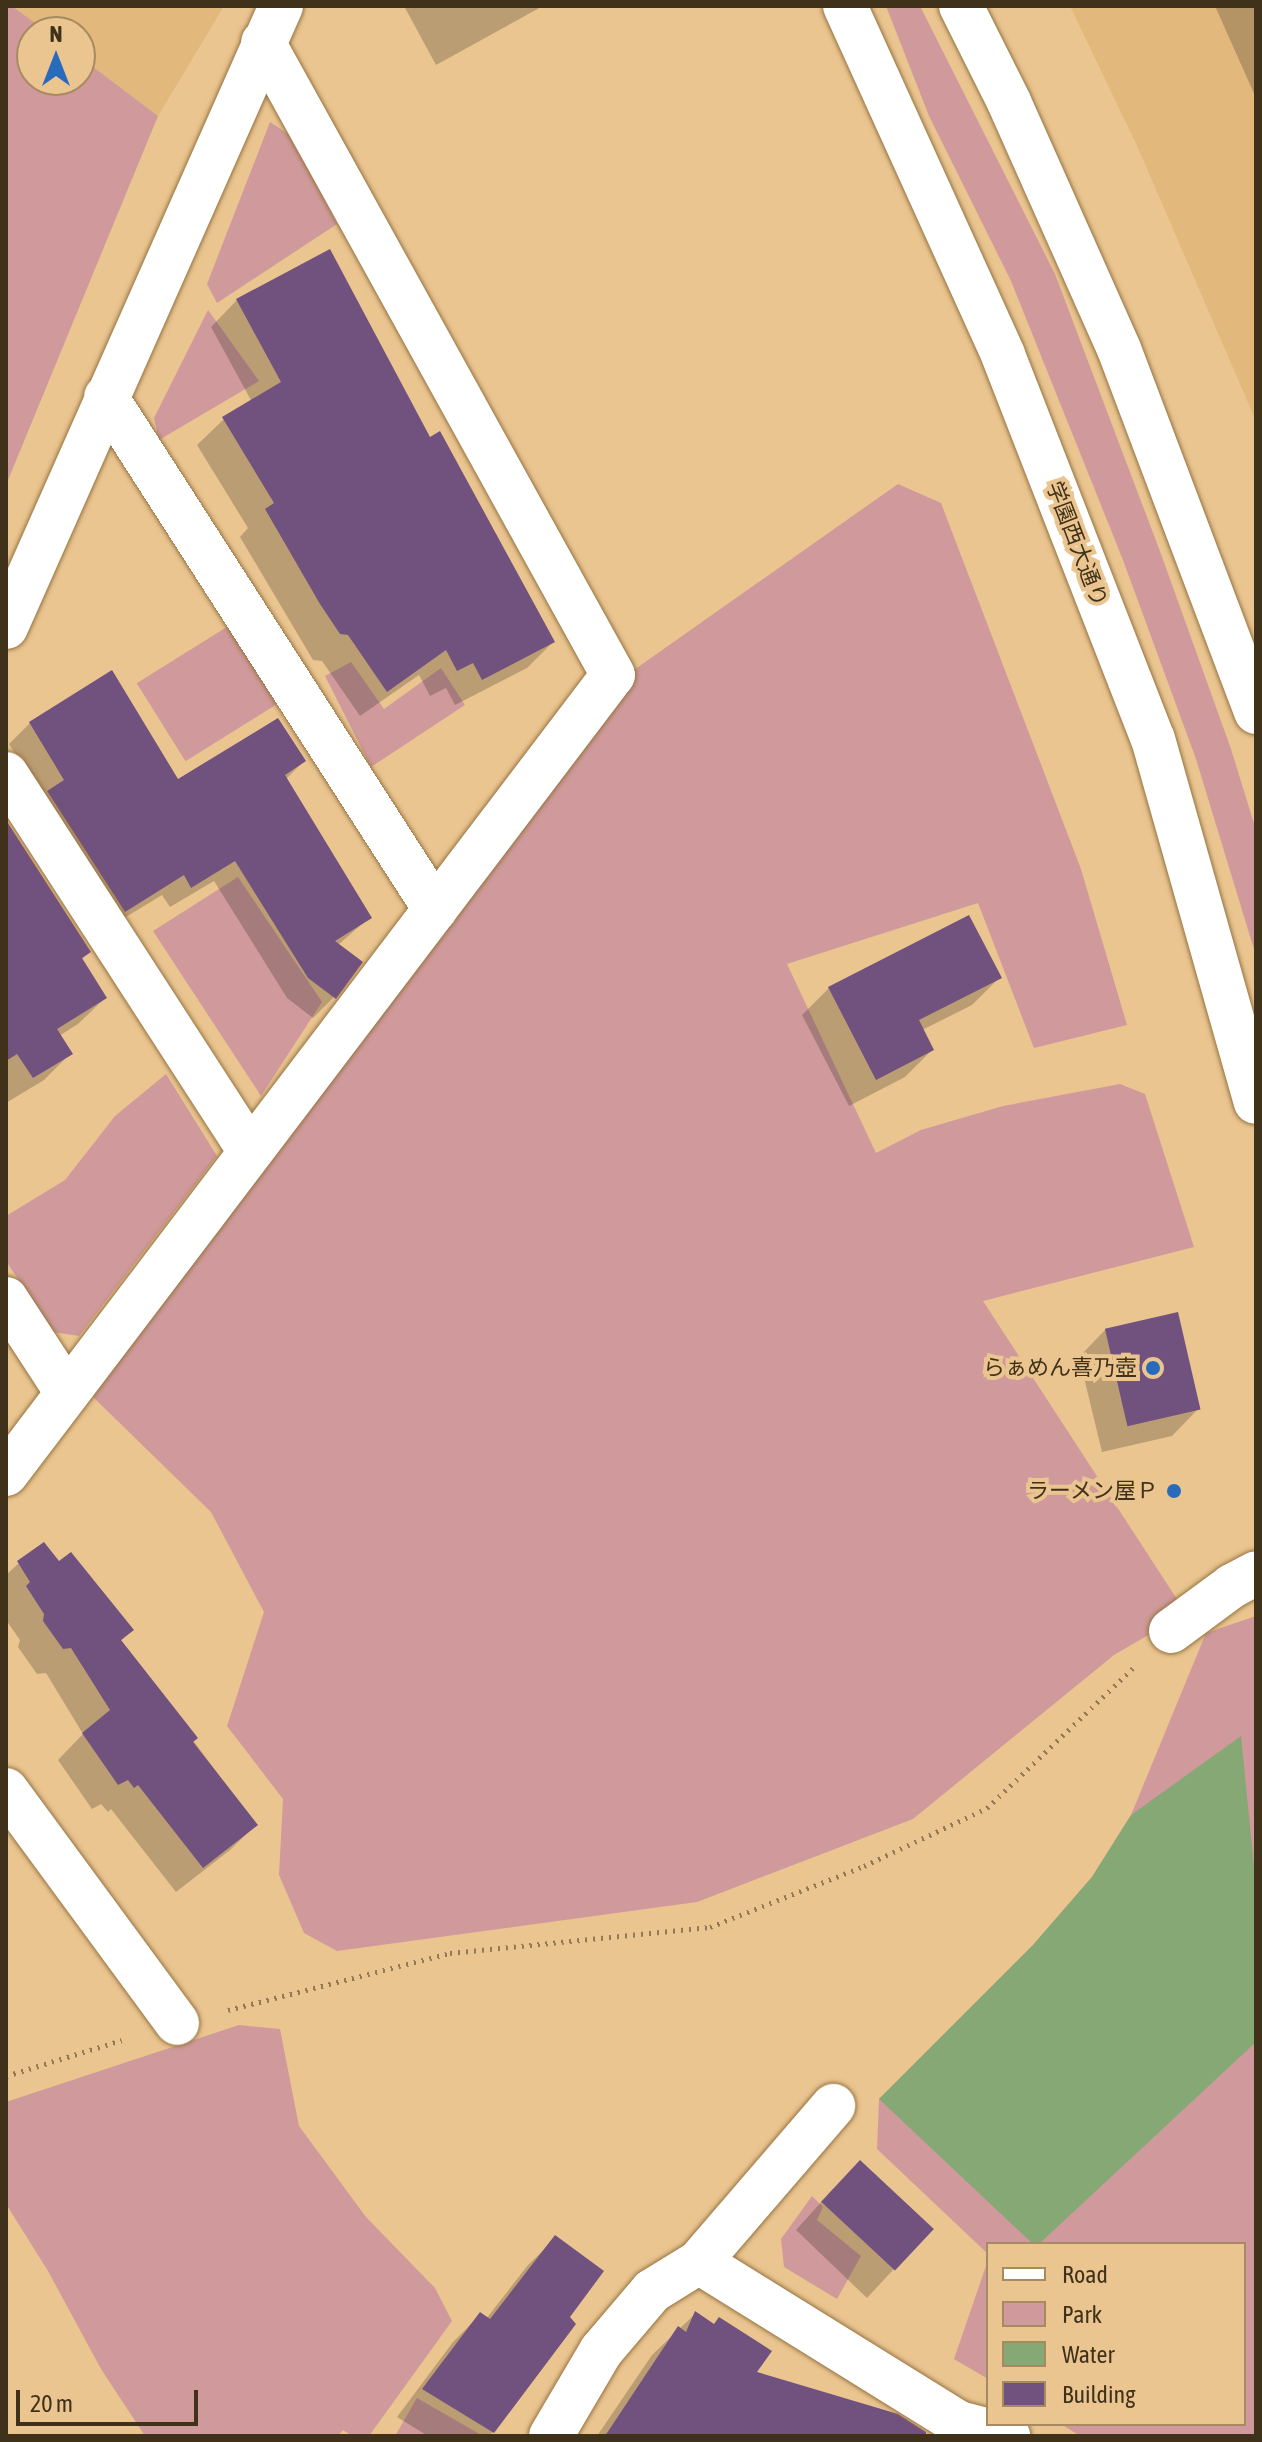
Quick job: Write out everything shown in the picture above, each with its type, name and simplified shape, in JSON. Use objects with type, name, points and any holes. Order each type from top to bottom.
[{"type":"street","name":"学園西大通り","points":[[845,6],[1003,355],[1153,739],[1256,1102]]},
{"type":"street","points":[[961,6],[1009,102],[1119,349],[1256,712]]},
{"type":"street","points":[[6,627],[272,24]]},
{"type":"street","points":[[6,1474],[66,1391],[613,675],[272,24]]},
{"type":"street","points":[[106,397],[435,909]]},
{"type":"street","points":[[6,774],[250,1151]]},
{"type":"street","points":[[6,1299],[66,1391]]},
{"type":"street","points":[[1171,1631],[1232,1586],[1256,1573]]},
{"type":"street","points":[[6,1790],[177,2023]]},
{"type":"street","points":[[551,2436],[601,2351],[652,2291],[699,2262],[833,2106]]},
{"type":"street","points":[[699,2262],[955,2430],[1008,2436]]},
{"type":"path","points":[[6,2076],[177,2023],[450,1953],[710,1927],[850,1872],[987,1808],[1171,1631]]},
{"type":"shaded area","points":[[12,6],[224,6],[158,116],[96,69],[96,16],[25,16]]},
{"type":"shaded area","points":[[1070,6],[1256,6],[1256,421],[1138,148]]},
{"type":"green space","points":[[6,6],[12,6],[25,16],[16,16],[16,96],[96,96],[96,69],[158,116],[6,485]]},
{"type":"green space","points":[[886,6],[920,6],[1055,274],[1161,554],[1231,749],[1256,830],[1256,956],[1196,759],[1123,560],[1011,281],[929,116]]},
{"type":"green space","points":[[270,122],[293,137],[337,224],[217,303],[207,284]]},
{"type":"green space","points":[[208,310],[259,381],[159,440],[154,418]]},
{"type":"green space","points":[[898,484],[941,503],[1081,869],[1127,1025],[1034,1048],[978,903],[787,964],[876,1153],[921,1130],[1003,1106],[1120,1084],[1145,1094],[1194,1247],[983,1301],[1186,1613],[1114,1655],[913,1819],[697,1902],[337,1951],[304,1933],[279,1875],[283,1799],[227,1726],[264,1612],[211,1512],[92,1396],[631,672]]},
{"type":"green space","points":[[230,625],[279,703],[185,761],[137,683]]},
{"type":"green space","points":[[351,662],[384,709],[441,668],[465,705],[371,767],[325,676]]},
{"type":"green space","points":[[238,877],[322,1002],[261,1096],[153,931]]},
{"type":"green space","points":[[166,1074],[217,1156],[79,1336],[53,1332],[6,1261],[6,1216],[65,1180],[115,1116]]},
{"type":"green space","points":[[1256,1616],[1256,2436],[1080,2436],[1064,2426],[1246,2426],[1246,2242],[986,2242],[986,2252],[877,2149],[879,2099],[1033,1945],[1092,1877],[1131,1815],[1206,1633]]},
{"type":"green space","points":[[239,2025],[280,2029],[299,2126],[366,2217],[435,2288],[452,2321],[369,2436],[352,2436],[343,2430],[338,2436],[145,2436],[101,2369],[48,2271],[6,2204],[6,2102]]},
{"type":"green space","points":[[812,2196],[823,2207],[817,2220],[861,2256],[837,2299],[784,2267],[781,2239]]},
{"type":"green space","points":[[986,2266],[986,2378],[954,2359]]},
{"type":"green space","points":[[417,2398],[483,2436],[395,2436]]},
{"type":"water","points":[[1241,1736],[1256,1886],[1256,2042],[1041,2242],[1031,2242],[879,2099],[1033,1945],[1092,1877],[1131,1815]]},
{"type":"building","points":[[330,249],[430,437],[440,431],[555,642],[482,680],[473,663],[457,671],[446,650],[387,692],[348,635],[340,634],[320,604],[265,509],[274,503],[222,417],[281,382],[236,299]]},
{"type":"building","points":[[112,670],[178,779],[278,718],[306,761],[285,775],[372,918],[335,941],[363,962],[336,999],[308,978],[235,861],[191,888],[184,875],[125,912],[47,791],[64,780],[29,722]]},
{"type":"building","points":[[6,820],[91,952],[82,958],[107,998],[57,1029],[73,1054],[33,1078],[17,1054],[6,1061]]},
{"type":"building","points":[[969,915],[1002,978],[919,1020],[934,1050],[876,1080],[828,987]]},
{"type":"building","name":"らぁめん喜乃壺","points":[[1178,1312],[1200,1409],[1127,1426],[1105,1329]]},
{"type":"building","points":[[44,1542],[59,1561],[71,1552],[134,1630],[121,1640],[198,1738],[193,1742],[258,1825],[203,1868],[138,1785],[134,1788],[128,1780],[118,1785],[82,1733],[110,1710],[71,1648],[63,1649],[43,1621],[44,1614],[26,1586],[30,1582],[17,1561]]},
{"type":"building","points":[[860,2160],[934,2229],[895,2271],[821,2202]]},
{"type":"building","points":[[555,2235],[604,2271],[570,2317],[576,2324],[494,2433],[422,2389],[480,2312],[490,2319]]},
{"type":"building","points":[[695,2311],[714,2324],[719,2317],[772,2351],[757,2372],[898,2414],[926,2432],[926,2436],[605,2436],[678,2326],[686,2332]]},
{"type":"place","name":"らぁめん喜乃壺","points":[[1153,1368]]},
{"type":"place","name":"ラーメン屋Ｐ","points":[[1174,1491]]}]
